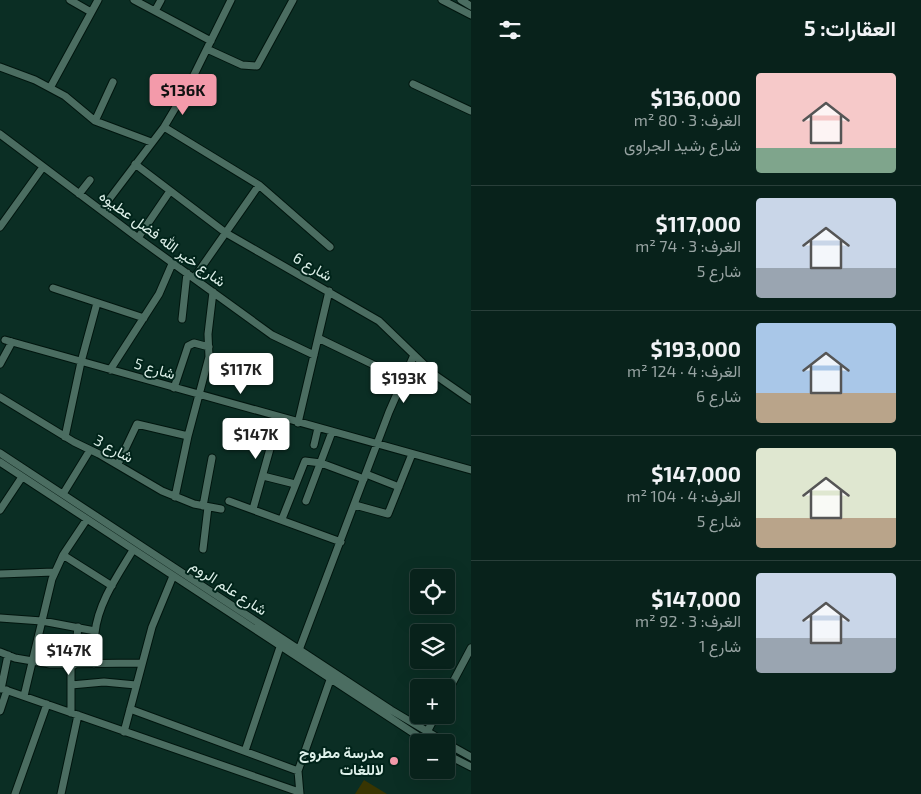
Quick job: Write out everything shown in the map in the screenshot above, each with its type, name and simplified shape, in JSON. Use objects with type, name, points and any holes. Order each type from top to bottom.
[{"type":"street","points":[[70,0],[91,12]]},
{"type":"street","points":[[50,88],[98,0]]},
{"type":"street","points":[[134,0],[242,65],[257,66],[294,0]]},
{"type":"street","points":[[155,11],[161,0]]},
{"type":"street","points":[[100,210],[164,127],[209,45],[231,0]]},
{"type":"street","points":[[442,0],[471,15]]},
{"type":"street","points":[[461,0],[471,6]]},
{"type":"street","points":[[0,67],[50,88],[76,104],[94,121],[151,142]]},
{"type":"street","points":[[94,121],[113,82]]},
{"type":"street","points":[[413,84],[471,111]]},
{"type":"street","points":[[164,127],[259,185],[330,246]]},
{"type":"street","name":"شارع خير الله فضل عطيوه","points":[[0,134],[172,264],[280,340],[314,355]]},
{"type":"street","name":"شارع 6","points":[[135,164],[226,233],[379,321],[446,383],[471,400]]},
{"type":"street","points":[[0,227],[43,167]]},
{"type":"street","points":[[79,194],[90,180]]},
{"type":"street","points":[[194,278],[259,185]]},
{"type":"street","points":[[138,238],[170,191]]},
{"type":"street","points":[[110,370],[159,294],[172,264]]},
{"type":"street","points":[[182,319],[187,273]]},
{"type":"street","points":[[53,288],[144,318]]},
{"type":"street","points":[[298,422],[329,291]]},
{"type":"street","points":[[175,497],[198,394],[209,357],[208,334],[213,292]]},
{"type":"street","points":[[65,437],[81,362],[97,303]]},
{"type":"street","points":[[318,338],[403,379]]},
{"type":"street","name":"شارع 5","points":[[0,364],[8,341],[471,470]]},
{"type":"street","points":[[174,388],[188,346],[194,343],[209,347]]},
{"type":"street","points":[[299,650],[377,444],[414,355]]},
{"type":"street","name":"شارع 3","points":[[0,397],[65,437],[118,464],[175,497],[205,507],[222,509]]},
{"type":"street","points":[[253,509],[279,417]]},
{"type":"street","points":[[118,464],[137,424],[188,436]]},
{"type":"street","points":[[314,445],[318,428]]},
{"type":"street","points":[[306,501],[332,432]]},
{"type":"street","points":[[63,494],[90,450]]},
{"type":"street","name":"شارع علم الروم","points":[[0,453],[299,650],[430,734]]},
{"type":"street","points":[[355,505],[388,514],[412,454]]},
{"type":"street","points":[[203,549],[205,507],[212,458]]},
{"type":"street","points":[[282,519],[305,460],[399,486]]},
{"type":"street","name":"شارع علم الروم","points":[[0,462],[414,734]]},
{"type":"street","points":[[263,476],[295,484]]},
{"type":"street","points":[[0,510],[22,477]]},
{"type":"street","points":[[229,501],[341,542]]},
{"type":"street","points":[[24,696],[54,572],[86,519]]},
{"type":"street","points":[[94,664],[95,631],[112,586],[131,548],[132,540]]},
{"type":"street","points":[[63,555],[112,586]]},
{"type":"street","points":[[0,574],[54,572]]},
{"type":"street","points":[[124,732],[156,617],[173,576]]},
{"type":"street","points":[[0,618],[42,621],[95,631]]},
{"type":"street","points":[[61,794],[74,714],[71,685],[78,627]]},
{"type":"street","points":[[245,751],[280,647]]},
{"type":"street","points":[[455,679],[471,648]]},
{"type":"street","points":[[0,652],[33,662],[73,665],[142,663]]},
{"type":"street","points":[[0,711],[8,655]]},
{"type":"street","points":[[3,689],[300,793],[298,771],[330,680]]},
{"type":"street","points":[[71,685],[104,682],[136,685]]},
{"type":"street","points":[[15,794],[47,704]]},
{"type":"street","points":[[130,709],[298,771]]},
{"type":"street","points":[[427,732],[431,724]]},
{"type":"street","name":"شارع علم الروم","points":[[455,748],[471,757]]},
{"type":"street","points":[[455,759],[471,767]]},
{"type":"shaded area","points":[[364,780],[387,794],[355,794]]},
{"type":"place","name":"مدرسة مطروح لاللغات","points":[[394,761]]}]
